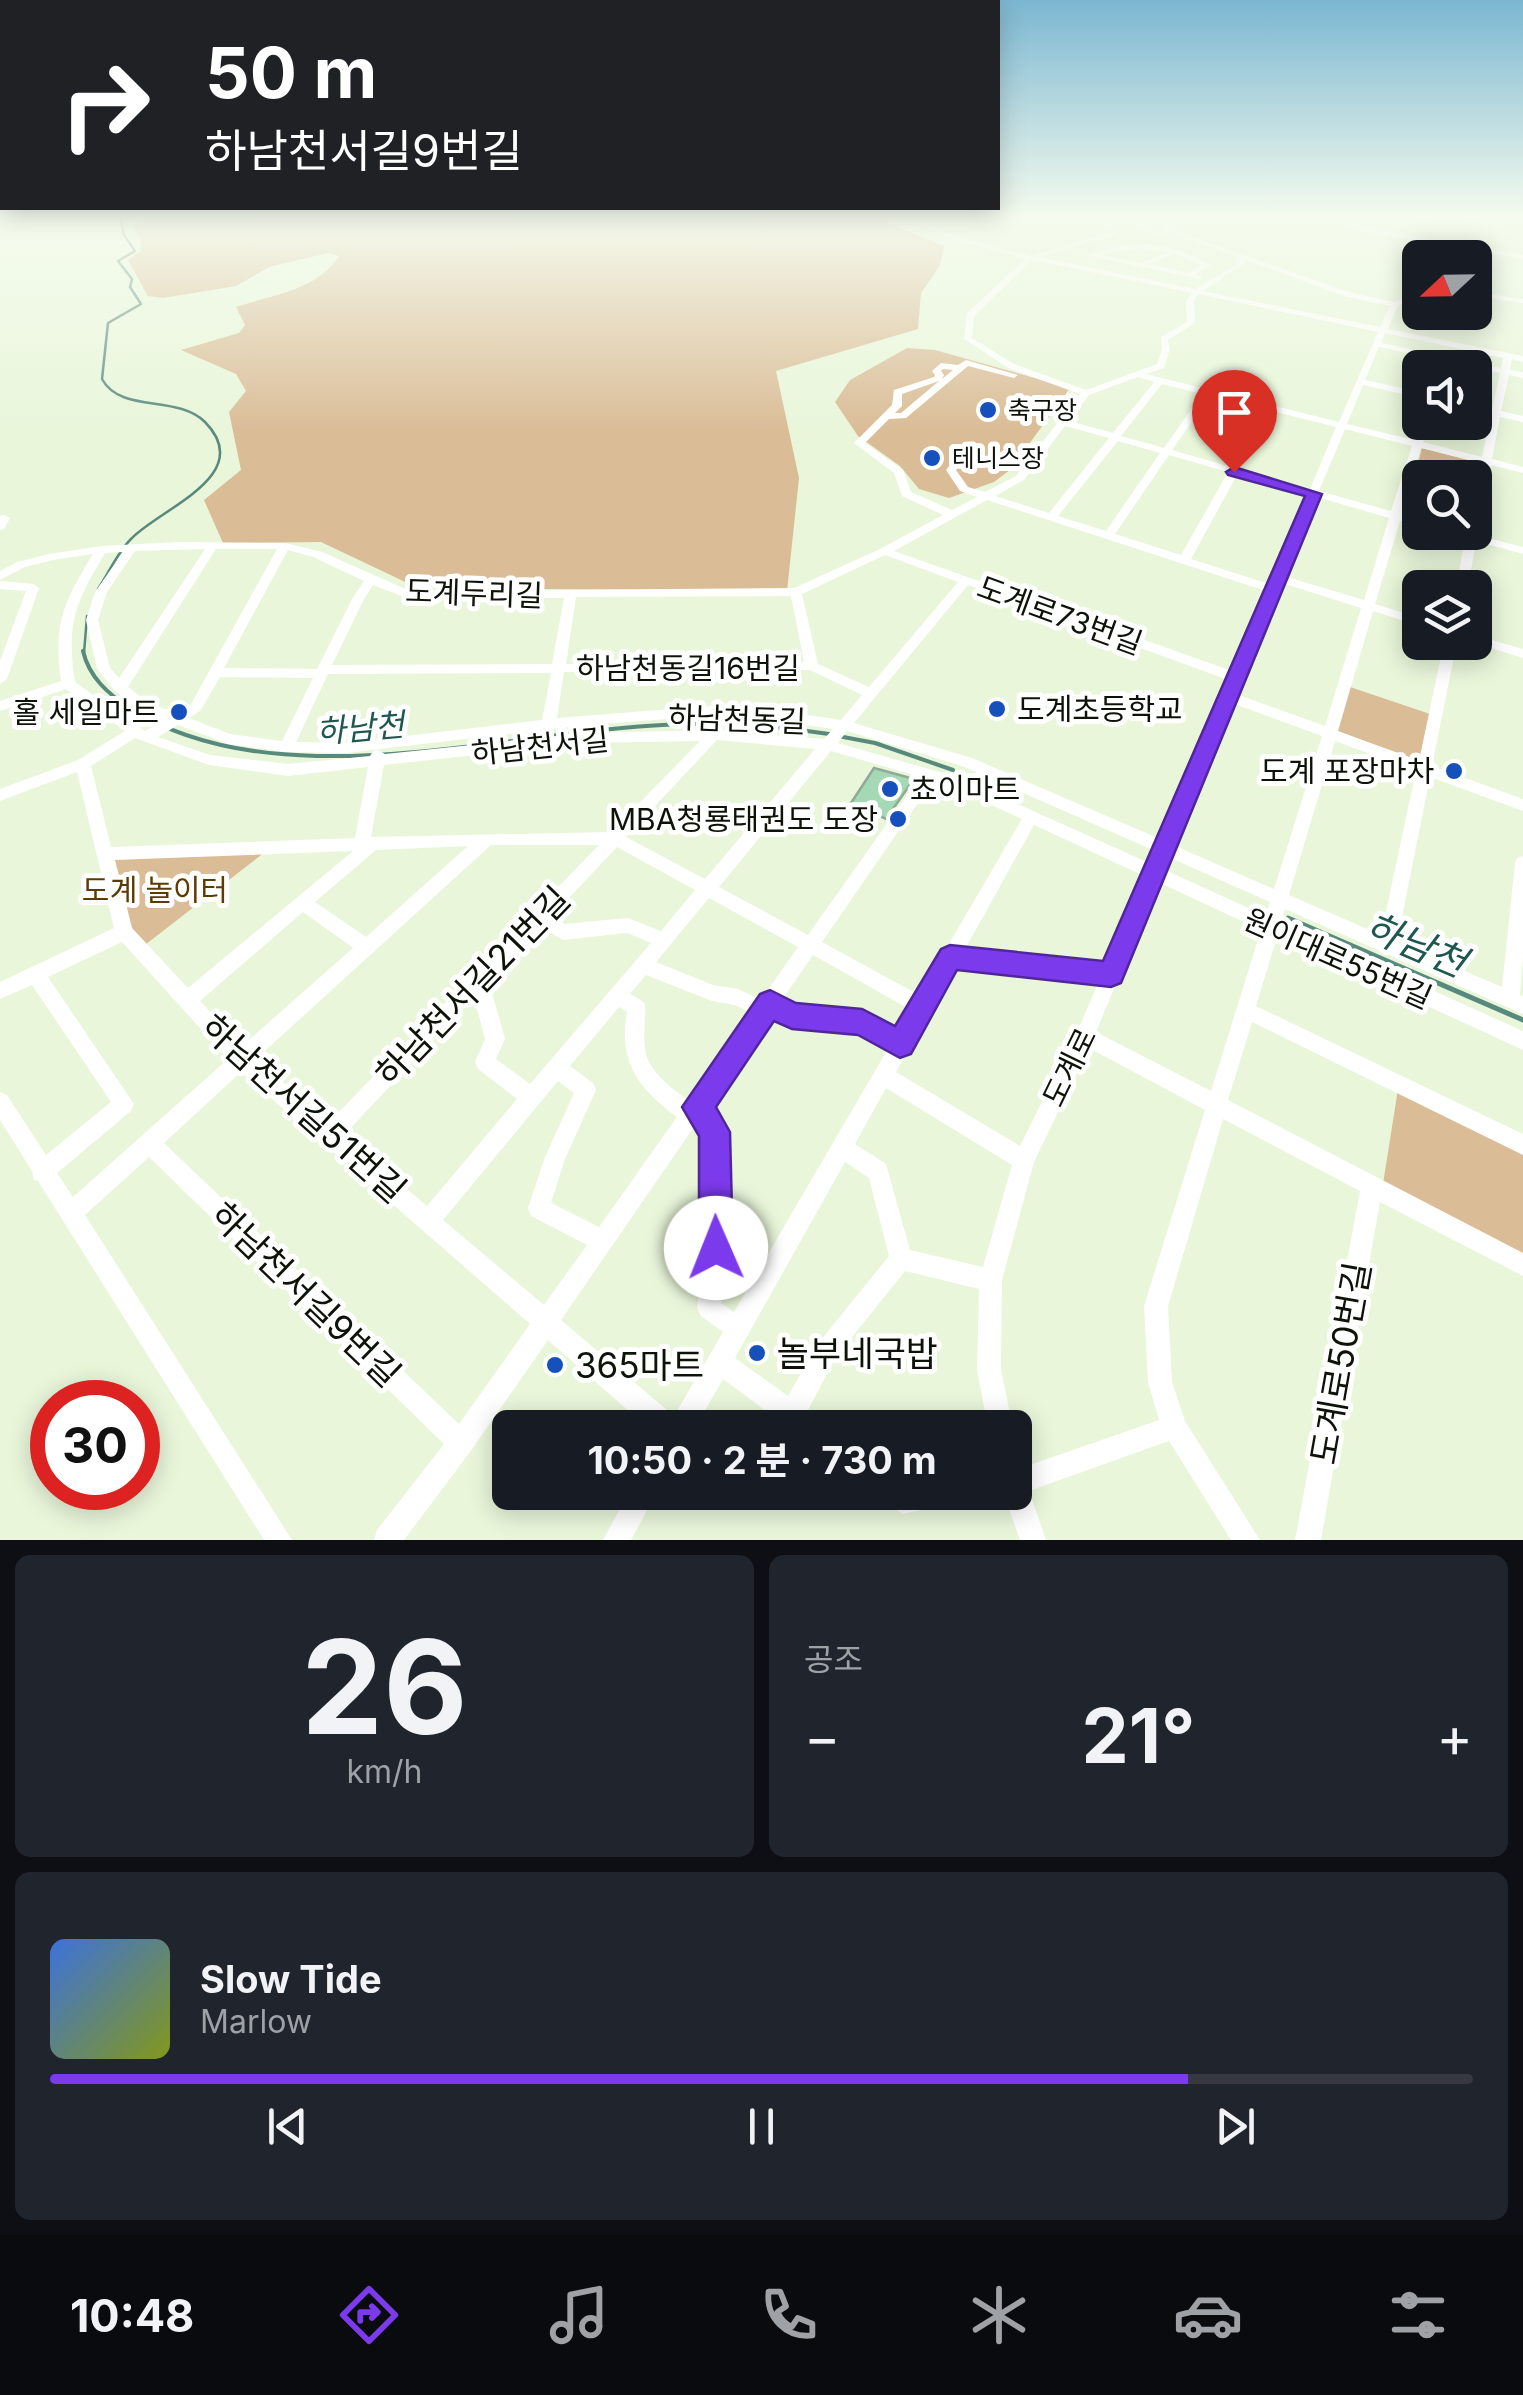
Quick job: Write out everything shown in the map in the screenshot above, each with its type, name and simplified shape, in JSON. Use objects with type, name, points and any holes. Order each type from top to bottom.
[{"type":"street","points":[[998,289],[970,315],[968,339],[1011,366],[1086,393]]},
{"type":"street","points":[[1181,289],[1379,337],[1523,359]]},
{"type":"street","points":[[887,416],[903,416],[966,364],[1086,393],[1141,376],[1160,366],[1165,358],[1164,338],[1192,323],[1190,301],[1201,289]]},
{"type":"street","points":[[1332,289],[1395,305],[1402,302]]},
{"type":"street","points":[[1492,296],[1523,301]]},
{"type":"street","name":"도계로","points":[[997,1410],[989,1370],[990,1280],[1024,1160],[1085,1036],[1395,305]]},
{"type":"street","points":[[1379,337],[1410,350]]},
{"type":"street","points":[[1486,460],[1508,356]]},
{"type":"street","points":[[951,514],[906,494],[899,472],[859,443],[897,406],[897,392],[937,379],[940,375],[936,370],[941,366],[962,368]]},
{"type":"street","points":[[1492,370],[1523,375]]},
{"type":"street","points":[[1141,376],[1478,460]]},
{"type":"street","points":[[1051,518],[1160,381]]},
{"type":"street","points":[[1360,382],[1402,392]]},
{"type":"street","name":"도계두리길","points":[[0,576],[44,555],[106,549],[286,546],[312,550],[409,595],[796,592],[884,551],[1020,478],[1086,393]]},
{"type":"street","points":[[1108,536],[1207,394]]},
{"type":"street","points":[[1184,560],[1270,408]]},
{"type":"street","points":[[1492,412],[1523,419]]},
{"type":"street","points":[[1065,423],[1402,518]]},
{"type":"street","points":[[1247,1540],[1174,1427],[1160,1382],[1156,1306],[1419,440]]},
{"type":"street","points":[[972,445],[950,470],[957,484],[1184,560],[1402,616]]},
{"type":"street","points":[[1492,463],[1523,470]]},
{"type":"street","points":[[929,505],[957,484]]},
{"type":"street","points":[[1492,541],[1523,551]]},
{"type":"street","points":[[0,796],[83,764],[196,707],[286,546]]},
{"type":"street","points":[[120,688],[210,548]]},
{"type":"street","points":[[0,706],[68,684],[62,643],[69,602],[106,549]]},
{"type":"street","name":"하남천동길","points":[[129,550],[101,592],[92,620],[96,650],[104,669],[120,688],[172,720],[228,738],[286,747],[378,752],[549,724],[710,712],[773,715],[835,735],[967,762],[1516,1002]]},
{"type":"street","name":"도계로73번길","points":[[884,551],[1236,678]]},
{"type":"street","points":[[286,747],[371,580]]},
{"type":"street","points":[[429,1220],[965,581]]},
{"type":"street","points":[[0,585],[33,588],[0,679]]},
{"type":"street","points":[[796,592],[812,666]]},
{"type":"street","points":[[549,724],[570,596]]},
{"type":"street","points":[[1492,644],[1523,654]]},
{"type":"street","points":[[1387,946],[1447,660]]},
{"type":"street","name":"하남천동길16번길","points":[[216,672],[812,666],[870,693]]},
{"type":"street","name":"하남천서길","points":[[68,684],[144,734],[209,760],[288,770],[378,752],[585,738],[835,735],[955,782],[1153,875]]},
{"type":"street","points":[[1228,696],[1523,805]]},
{"type":"street","name":"하남천서길21번길","points":[[330,1135],[714,735]]},
{"type":"street","points":[[187,1000],[304,903],[367,844],[378,752]]},
{"type":"street","points":[[955,782],[967,762]]},
{"type":"street","points":[[0,992],[124,932],[83,764]]},
{"type":"street","points":[[387,1540],[462,1443],[930,774]]},
{"type":"street","points":[[691,1410],[1031,817]]},
{"type":"street","points":[[616,838],[922,1006]]},
{"type":"street","name":"하남천서길21번길","points":[[107,854],[487,839],[616,838]]},
{"type":"street","points":[[72,1212],[487,839]]},
{"type":"street","points":[[1516,1002],[1523,863]]},
{"type":"street","name":"원이대로55번길","points":[[1153,875],[1523,1041]]},
{"type":"street","points":[[304,903],[367,948]]},
{"type":"street","points":[[539,917],[562,932],[628,925],[664,940]]},
{"type":"street","name":"하남천서길51번길","points":[[124,932],[243,1061],[647,1410]]},
{"type":"street","points":[[950,958],[1111,974]]},
{"type":"street","points":[[643,965],[712,992],[792,1016],[862,1022],[900,1044]]},
{"type":"street","points":[[36,974],[124,1104],[42,1172]]},
{"type":"street","points":[[479,980],[494,1039],[486,1062],[532,1098]]},
{"type":"street","points":[[617,996],[637,1008],[630,1038],[648,1077],[659,1092],[694,1111],[714,1132],[716,1248],[709,1308],[738,1329]]},
{"type":"street","points":[[1246,1010],[1523,1145]]},
{"type":"street","points":[[1085,1036],[1523,1265]]},
{"type":"street","points":[[557,1068],[586,1090],[555,1157],[539,1208],[603,1241]]},
{"type":"street","points":[[882,1075],[1024,1160]]},
{"type":"street","points":[[0,1102],[279,1540]]},
{"type":"street","name":"하남천서길9번길","points":[[152,1144],[462,1443]]},
{"type":"street","points":[[842,1147],[878,1172],[901,1259]]},
{"type":"street","name":"도계로50번길","points":[[1308,1540],[1372,1185]]},
{"type":"street","points":[[901,1259],[990,1280]]},
{"type":"street","points":[[806,1410],[828,1349],[901,1259]]},
{"type":"street","points":[[719,1361],[788,1410]]},
{"type":"street","points":[[1032,1480],[1174,1427]]},
{"type":"street","points":[[616,1540],[634,1510]]},
{"type":"street","points":[[1023,1510],[1033,1540]]},
{"type":"green space","points":[[144,289],[219,289],[163,298],[148,296]]},
{"type":"green space","points":[[293,289],[924,289],[918,329],[776,371],[799,478],[787,591],[418,588],[321,542],[223,543],[204,500],[241,470],[229,412],[246,391],[236,374],[181,350],[239,333],[245,325],[236,307]]},
{"type":"green space","points":[[907,348],[935,350],[1070,388],[1010,470],[994,482],[949,498],[919,489],[900,466],[858,436],[835,402],[850,380]]},
{"type":"green space","points":[[1422,448],[1468,460],[1419,460]]},
{"type":"green space","points":[[1350,687],[1433,715],[1424,762],[1336,731]]},
{"type":"green space","name":"도계 놀이터","points":[[269,849],[141,948],[125,931],[109,856]]},
{"type":"green space","points":[[1398,1089],[1523,1149],[1523,1260],[1383,1184]]},
{"type":"building","name":"쵸이마트","points":[[874,768],[914,779],[886,819],[851,803]]},
{"type":"waterway","points":[[98,589],[127,543],[199,489],[220,458],[218,441],[205,422],[180,408],[122,397],[102,379],[108,323],[141,304],[131,289]]},
{"type":"waterway","points":[[84,653],[87,616]]},
{"type":"waterway","name":"하남천","points":[[83,651],[100,684],[130,708],[186,735],[247,750],[313,756],[381,754],[692,724],[761,726],[829,734]]},
{"type":"waterway","name":"하남천","points":[[838,736],[875,743],[953,770]]},
{"type":"waterway","name":"하남천","points":[[1288,918],[1523,1020]]},
{"type":"place","name":"축구장","points":[[988,410]]},
{"type":"place","name":"테니스장","points":[[932,458]]},
{"type":"place","name":"도계초등학교","points":[[997,709]]},
{"type":"place","name":"홀 세일마트","points":[[179,712]]},
{"type":"place","name":"도계 포장마차","points":[[1454,771]]},
{"type":"place","name":"쵸이마트","points":[[890,789]]},
{"type":"place","name":"MBA청룡태권도 도장","points":[[898,819]]},
{"type":"place","name":"놀부네국밥","points":[[757,1353]]},
{"type":"place","name":"365마트","points":[[555,1365]]},
{"type":"route","points":[[716,1248],[714,1132],[697,1107],[770,1003],[792,1016],[862,1022],[900,1044],[950,958],[1111,974],[1314,494],[1234,472]]}]
